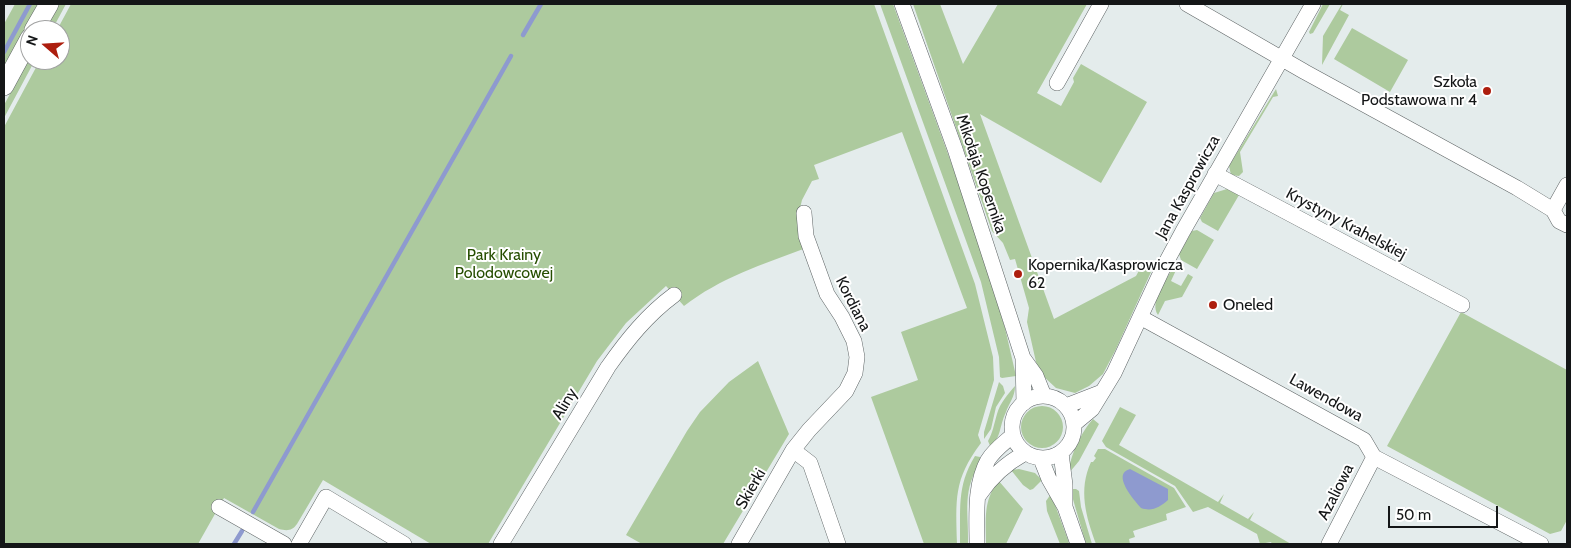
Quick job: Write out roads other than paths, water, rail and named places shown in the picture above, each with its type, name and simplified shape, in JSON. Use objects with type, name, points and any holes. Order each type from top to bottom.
[{"type":"main road","points":[[40,20],[49,4]]},
{"type":"main road","points":[[4,86],[20,56]]},
{"type":"street","name":"Mikołaja Kopernika","points":[[902,4],[955,149],[1023,358],[1024,402]]},
{"type":"street","points":[[1057,83],[1102,4]]},
{"type":"street","points":[[1187,4],[1517,188],[1553,210],[1560,221],[1567,225]]},
{"type":"street","name":"Jana Kasprowicza","points":[[1074,424],[1092,409],[1114,373],[1171,254],[1313,4]]},
{"type":"street","name":"Krystyny Krahelskiej","points":[[1215,174],[1462,305]]},
{"type":"street","points":[[1553,210],[1567,185]]},
{"type":"street","name":"Kordiana","points":[[793,450],[846,391],[855,373],[857,357],[854,341],[827,294],[814,260],[806,236],[804,213]]},
{"type":"street","name":"Aliny","points":[[501,544],[608,367],[626,342],[649,316],[674,295]]},
{"type":"street","name":"Lawendowa","points":[[1140,317],[1364,440],[1374,457],[1541,544]]},
{"type":"street","name":"Mikołaja Kopernika","points":[[1023,358],[1036,376],[1044,396]]},
{"type":"street","points":[[1066,406],[1102,392]]},
{"type":"street","points":[[1044,396],[1060,401],[1066,406],[1074,424],[1073,435],[1069,445],[1061,453],[1041,459],[1025,453],[1017,445],[1012,426],[1013,417],[1024,402],[1044,396]]},
{"type":"street","points":[[977,544],[976,510],[980,477],[988,460],[1013,435]]},
{"type":"street","points":[[793,450],[810,463],[838,544]]},
{"type":"street","name":"Skierki","points":[[739,544],[793,450]]},
{"type":"street","points":[[978,496],[988,482],[1025,453]]},
{"type":"street","points":[[1061,453],[1066,485],[1065,507]]},
{"type":"street","name":"Azaliowa","points":[[1329,544],[1374,457]]},
{"type":"street","points":[[1041,459],[1049,479],[1065,507],[1078,544]]},
{"type":"street","points":[[299,544],[326,497],[404,544]]},
{"type":"street","points":[[219,507],[284,544]]},
{"type":"water","points":[[1130,469],[1168,489],[1168,500],[1156,508],[1141,508],[1129,493],[1123,481],[1125,472]]},
{"type":"waterway","points":[[4,52],[30,4]]},
{"type":"waterway","points":[[523,35],[541,4]]},
{"type":"waterway","points":[[253,512],[511,56]]},
{"type":"waterway","points":[[234,544],[242,531]]},
{"type":"place","name":"Szkoła Podstawowa nr 4","points":[[1487,91]]},
{"type":"place","name":"Kopernika/Kasprowicza 62","points":[[1018,274]]},
{"type":"place","name":"Oneled","points":[[1213,305]]},
{"type":"park label","name":"Park Krainy Polodowcowej","points":[[504,264]]}]
